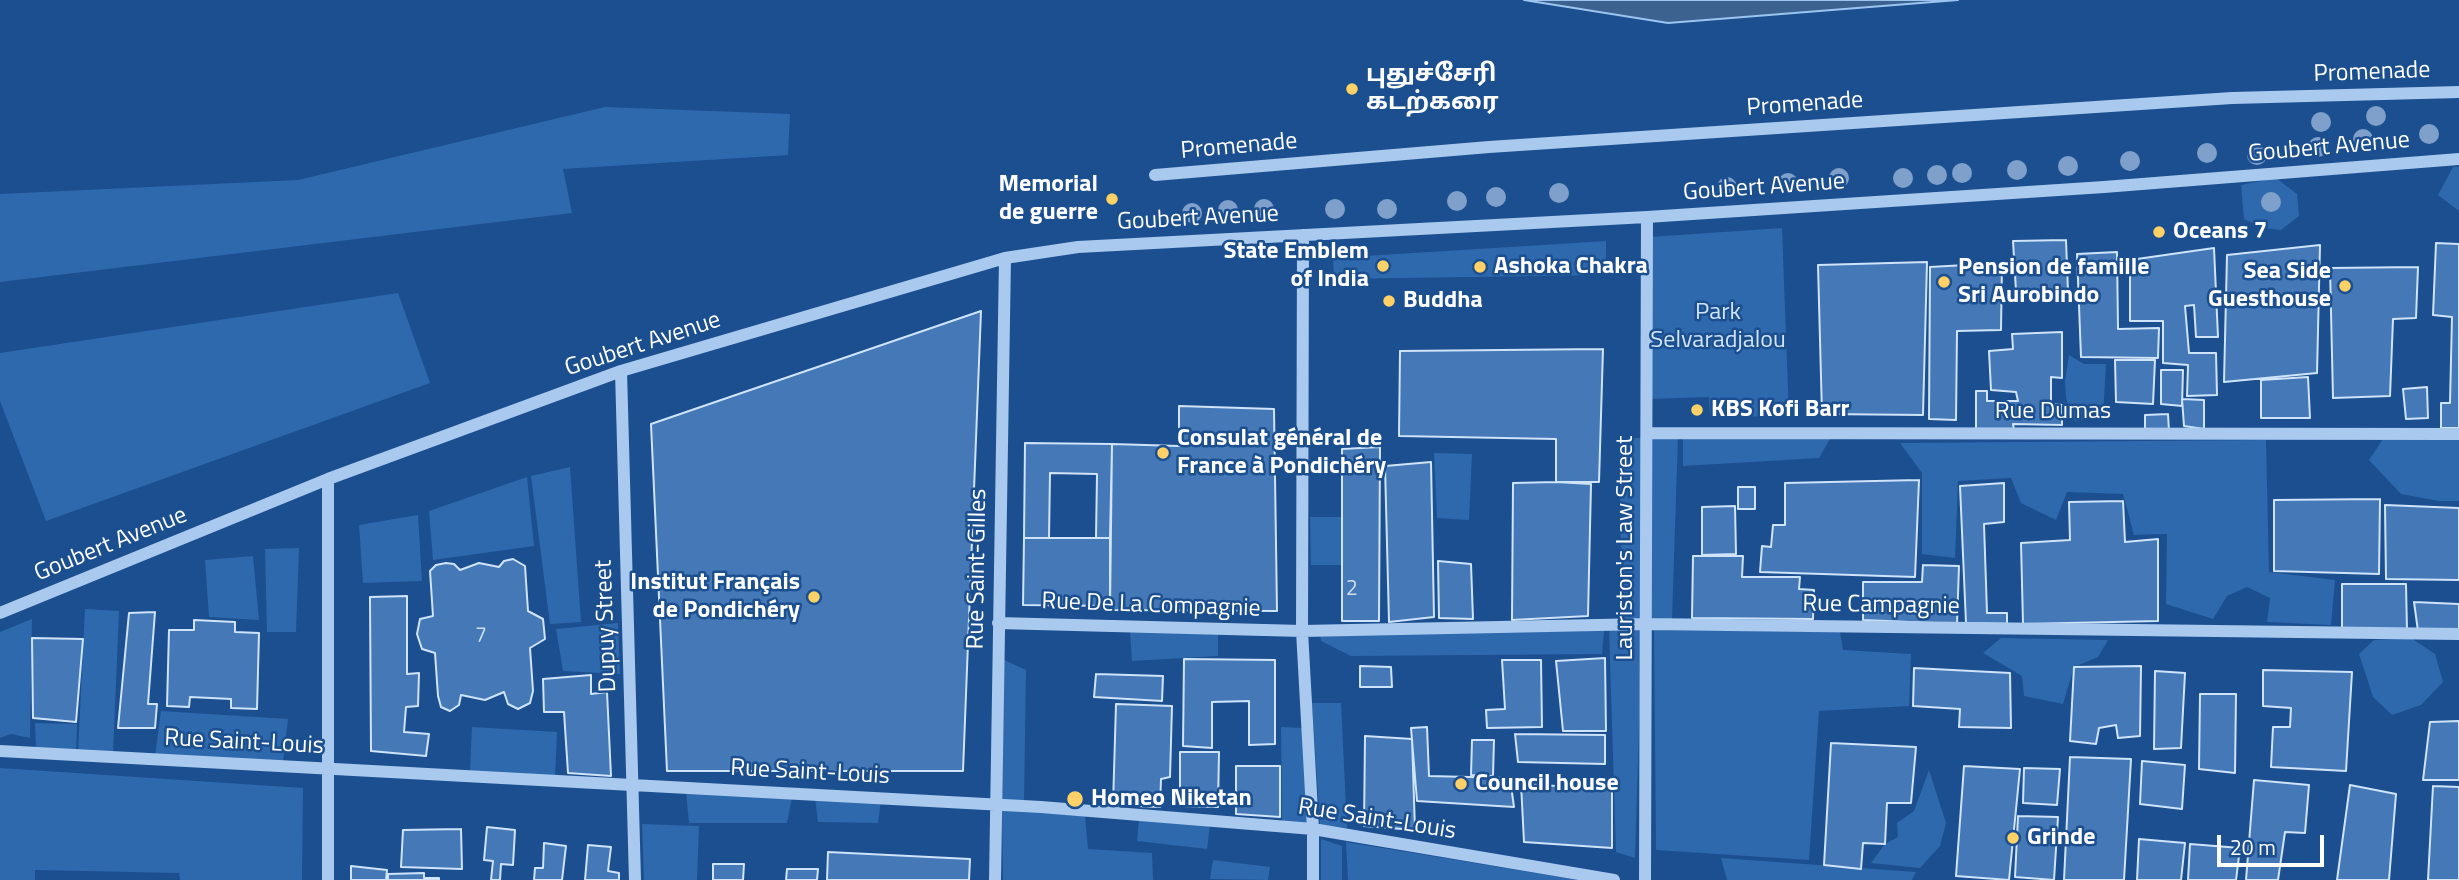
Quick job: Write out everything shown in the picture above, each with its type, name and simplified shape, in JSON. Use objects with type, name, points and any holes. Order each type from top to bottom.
[{"type":"street","name":"Promenade","points":[[1155,175],[1503,146],[2190,101],[2459,92]]},
{"type":"street","name":"Goubert Avenue","points":[[0,613],[328,479],[621,371],[1005,258],[1077,247],[1647,217],[2104,187],[2459,159]]},
{"type":"street","name":"Lauriston's Law Street","points":[[1645,880],[1647,217]]},
{"type":"street","points":[[1303,235],[1303,631],[1313,880]]},
{"type":"street","name":"Rue Saint-Gilles","points":[[995,880],[1005,258]]},
{"type":"street","name":"Dupuy Street","points":[[621,371],[635,880]]},
{"type":"street","name":"Rue Dumas","points":[[1648,433],[2459,434]]},
{"type":"street","points":[[328,479],[328,880]]},
{"type":"street","name":"Rue De La Compagnie","points":[[998,623],[1303,631]]},
{"type":"street","name":"Rue Campagnie","points":[[1303,631],[1647,624],[2459,634]]},
{"type":"street","name":"Rue Saint-Louis","points":[[0,751],[996,804],[1313,829],[1614,880]]},
{"type":"green space","points":[[605,107],[790,114],[788,155],[563,169],[572,213],[0,282],[0,194],[298,180]]},
{"type":"green space","points":[[2453,167],[2459,167],[2459,211],[2438,195]]},
{"type":"green space","points":[[2276,178],[2297,194],[2299,216],[2281,230],[2263,228],[2244,219],[2241,185]]},
{"type":"green space","name":"Park Selvaradjalou","points":[[1782,228],[1789,416],[1710,417],[1709,397],[1649,399],[1650,237]]},
{"type":"green space","points":[[1606,241],[1606,275],[1334,279],[1333,258]]},
{"type":"green space","points":[[398,293],[430,383],[46,521],[0,401],[0,353]]},
{"type":"green space","points":[[2069,355],[2084,364],[2106,364],[2103,416],[2075,421],[2066,398],[2065,381]]},
{"type":"green space","points":[[1678,436],[1672,619],[1622,619],[1619,439]]},
{"type":"green space","points":[[1683,438],[1830,439],[1819,458],[1683,466]]},
{"type":"green space","points":[[2383,439],[2459,440],[2459,501],[2439,501],[2401,494],[2369,460]]},
{"type":"green space","points":[[2266,440],[2269,572],[2335,580],[2331,625],[2267,622],[2270,598],[2247,587],[2227,596],[2213,619],[2166,604],[2167,534],[2134,535],[2123,494],[2067,492],[2056,520],[2021,503],[2011,478],[1958,481],[1955,558],[1922,554],[1922,473],[1900,443]]},
{"type":"green space","points":[[1434,453],[1472,454],[1469,520],[1437,518]]},
{"type":"green space","points":[[570,467],[581,622],[550,624],[531,476]]},
{"type":"green space","points":[[527,477],[534,546],[433,560],[429,511]]},
{"type":"green space","points":[[418,515],[422,581],[363,583],[359,525]]},
{"type":"green space","points":[[1310,517],[1341,517],[1342,565],[1311,565]]},
{"type":"green space","points":[[299,548],[296,632],[267,632],[265,549]]},
{"type":"green space","points":[[253,556],[259,620],[209,617],[205,560]]},
{"type":"green space","points":[[85,609],[119,611],[113,754],[78,753]]},
{"type":"green space","points":[[32,619],[30,738],[11,734],[0,738],[0,632]]},
{"type":"green space","points":[[618,623],[620,674],[563,671],[556,629]]},
{"type":"green space","points":[[1609,628],[1642,630],[1635,858],[1616,852]]},
{"type":"green space","points":[[1654,630],[1840,632],[1843,650],[1911,654],[1909,706],[1819,711],[1809,860],[1656,850]]},
{"type":"green space","points":[[1604,631],[1602,654],[1351,656],[1321,641],[1320,633]]},
{"type":"green space","points":[[1130,632],[1218,633],[1218,656],[1132,661]]},
{"type":"green space","points":[[2001,638],[2108,640],[2098,657],[2074,667],[2063,704],[2024,696],[2022,676],[1983,653]]},
{"type":"green space","points":[[2411,638],[2435,654],[2443,682],[2421,705],[2392,715],[2373,697],[2359,654],[2374,640]]},
{"type":"green space","points":[[1000,658],[1026,670],[1024,803],[1000,801]]},
{"type":"green space","points":[[1312,703],[1341,703],[1347,828],[1320,825]]},
{"type":"green space","points":[[161,711],[288,719],[283,762],[155,756]]},
{"type":"green space","points":[[35,723],[77,724],[76,754],[36,751]]},
{"type":"green space","points":[[472,727],[557,732],[555,776],[470,771]]},
{"type":"green space","points":[[1281,727],[1303,728],[1308,825],[1282,824]]},
{"type":"green space","points":[[0,768],[303,788],[302,880],[180,880],[179,873],[35,870],[35,880],[0,880]]},
{"type":"green space","points":[[1929,770],[1946,823],[1940,846],[1920,868],[1871,863],[1885,844],[1898,837],[1897,823],[1914,811]]},
{"type":"green space","points":[[686,793],[792,798],[787,823],[689,823]]},
{"type":"green space","points":[[815,798],[881,800],[878,823],[818,822]]},
{"type":"green space","points":[[1002,809],[1085,816],[1088,849],[1152,853],[1153,880],[1003,880]]},
{"type":"green space","points":[[1139,819],[1210,825],[1207,849],[1137,841]]},
{"type":"green space","points":[[642,824],[699,826],[697,880],[644,880]]},
{"type":"green space","points":[[1321,839],[1342,846],[1342,880],[1321,880]]},
{"type":"green space","points":[[1346,842],[1578,880],[1348,880]]},
{"type":"green space","points":[[1721,858],[1916,872],[1912,880],[1727,880]]},
{"type":"green space","points":[[1213,860],[1270,867],[1268,880],[1210,879]]},
{"type":"shaded area","points":[[1524,0],[1958,0],[1668,23]]},
{"type":"building","points":[[2066,240],[2068,291],[2016,291],[2013,241]]},
{"type":"building","points":[[2436,243],[2459,244],[2459,428],[2441,428],[2441,403],[2450,403],[2452,317],[2433,315]]},
{"type":"building","points":[[2320,245],[2317,373],[2224,382],[2227,255]]},
{"type":"building","points":[[2214,248],[2218,337],[2196,337],[2194,305],[2185,306],[2189,353],[2216,353],[2217,395],[2187,396],[2188,365],[2163,363],[2163,321],[2130,321],[2130,260]]},
{"type":"building","points":[[2117,252],[2118,329],[2159,328],[2158,358],[2081,357],[2077,254]]},
{"type":"building","points":[[1927,262],[1923,415],[1822,414],[1818,265]]},
{"type":"building","points":[[2002,263],[2001,330],[1957,331],[1956,420],[1929,419],[1930,267]]},
{"type":"building","points":[[2418,267],[2416,318],[2393,319],[2390,396],[2333,398],[2330,268]]},
{"type":"building","name":"Institut Français de Pondichéry","points":[[981,311],[963,771],[667,771],[651,424]]},
{"type":"building","points":[[2062,332],[2062,378],[2051,377],[2051,404],[2062,405],[2062,425],[2013,424],[2014,430],[1976,430],[1976,391],[1987,391],[1987,401],[2018,401],[2016,392],[1991,390],[1989,351],[2013,349],[2012,334]]},
{"type":"building","points":[[1603,349],[1599,482],[1556,482],[1556,439],[1399,436],[1400,351]]},
{"type":"building","points":[[2115,360],[2155,360],[2153,404],[2116,402]]},
{"type":"building","points":[[2161,370],[2183,370],[2182,406],[2161,404]]},
{"type":"building","points":[[2308,377],[2310,418],[2261,418],[2261,380]]},
{"type":"building","points":[[2427,387],[2428,418],[2406,419],[2403,389]]},
{"type":"building","points":[[2182,399],[2204,400],[2204,429],[2184,426]]},
{"type":"building","points":[[1179,406],[1274,409],[1277,611],[1110,610],[1112,444],[1179,446]]},
{"type":"building","points":[[2168,414],[2169,431],[2145,430],[2145,415]]},
{"type":"building","points":[[1025,443],[1112,444],[1110,538],[1096,538],[1097,474],[1050,473],[1049,538],[1024,538]]},
{"type":"building","points":[[1380,447],[1379,621],[1342,621],[1342,449]]},
{"type":"building","points":[[1431,462],[1434,617],[1389,622],[1385,466]]},
{"type":"building","points":[[1919,480],[1915,577],[1760,572],[1762,546],[1771,547],[1773,525],[1785,525],[1785,483]]},
{"type":"building","points":[[1513,483],[1591,484],[1588,616],[1512,620]]},
{"type":"building","points":[[2004,483],[2004,522],[1984,524],[1987,613],[2007,613],[2007,624],[1966,623],[1960,486]]},
{"type":"building","points":[[1738,487],[1755,487],[1755,509],[1738,509]]},
{"type":"building","points":[[2380,499],[2379,574],[2274,571],[2274,500]]},
{"type":"building","points":[[2123,501],[2125,542],[2158,539],[2158,621],[2023,624],[2021,543],[2070,540],[2069,502]]},
{"type":"building","points":[[2385,505],[2459,508],[2459,580],[2386,579]]},
{"type":"building","points":[[1735,506],[1736,554],[1702,555],[1702,507]]},
{"type":"building","points":[[1024,538],[1110,538],[1110,606],[1023,605]]},
{"type":"building","points":[[1693,556],[1743,556],[1742,577],[1800,577],[1799,589],[1814,590],[1813,619],[1692,618]]},
{"type":"building","points":[[513,559],[525,566],[528,611],[543,619],[545,639],[530,648],[533,691],[530,703],[518,709],[508,704],[504,692],[485,700],[461,695],[459,705],[450,711],[441,707],[435,653],[422,649],[417,634],[420,619],[433,616],[430,571],[436,565],[446,563],[454,564],[460,570],[479,563],[499,567],[504,561]]},
{"type":"building","points":[[1438,561],[1471,564],[1473,619],[1439,618]]},
{"type":"building","points":[[1923,565],[1959,566],[1957,624],[1863,620],[1863,582],[1922,582]]},
{"type":"building","points":[[2342,584],[2406,584],[2407,631],[2342,631]]},
{"type":"building","points":[[407,596],[407,674],[419,673],[418,706],[406,707],[404,732],[429,734],[426,756],[371,751],[370,597]]},
{"type":"building","points":[[2414,602],[2459,604],[2459,632],[2418,631]]},
{"type":"building","points":[[155,612],[148,704],[157,704],[155,728],[118,728],[129,613]]},
{"type":"building","points":[[194,620],[235,622],[235,632],[259,633],[257,709],[231,708],[231,699],[190,697],[189,707],[167,706],[169,630],[194,630]]},
{"type":"building","points":[[32,638],[83,639],[76,722],[33,718]]},
{"type":"building","points":[[1605,658],[1606,731],[1563,731],[1556,661]]},
{"type":"building","points":[[1184,659],[1275,660],[1275,744],[1249,745],[1249,701],[1212,702],[1212,748],[1183,746]]},
{"type":"building","points":[[1502,660],[1541,660],[1542,727],[1487,728],[1486,710],[1505,709]]},
{"type":"building","points":[[1360,666],[1391,667],[1392,687],[1360,687]]},
{"type":"building","points":[[2141,666],[2140,736],[2118,738],[2116,725],[2099,728],[2096,744],[2070,741],[2074,667]]},
{"type":"building","points":[[1914,668],[2010,673],[2011,728],[1959,727],[1960,709],[1913,706]]},
{"type":"building","points":[[2263,670],[2352,672],[2346,771],[2271,767],[2273,727],[2290,727],[2291,708],[2263,706]]},
{"type":"building","points":[[2155,671],[2185,673],[2181,748],[2154,749]]},
{"type":"building","points":[[1096,674],[1163,676],[1162,701],[1094,697]]},
{"type":"building","points":[[591,675],[591,694],[607,692],[611,776],[568,773],[564,712],[544,712],[543,679]]},
{"type":"building","points":[[2200,694],[2236,694],[2235,773],[2199,769]]},
{"type":"building","points":[[1116,704],[1172,706],[1170,777],[1161,779],[1160,807],[1113,805]]},
{"type":"building","points":[[2459,721],[2459,780],[2423,780],[2430,722]]},
{"type":"building","points":[[1427,727],[1429,776],[1510,778],[1514,807],[1417,801],[1411,728]]},
{"type":"building","points":[[1515,734],[1605,735],[1605,764],[1518,762]]},
{"type":"building","points":[[1365,736],[1412,739],[1415,830],[1364,826]]},
{"type":"building","points":[[1472,740],[1494,740],[1493,776],[1471,775]]},
{"type":"building","points":[[1831,743],[1916,747],[1911,803],[1887,803],[1885,844],[1863,843],[1861,869],[1824,865]]},
{"type":"building","points":[[1180,752],[1219,752],[1218,807],[1180,806]]},
{"type":"building","points":[[2070,757],[2131,759],[2124,880],[2064,880]]},
{"type":"building","points":[[2142,761],[2185,765],[2182,809],[2140,804]]},
{"type":"building","points":[[1236,766],[1280,766],[1280,817],[1236,814]]},
{"type":"building","points":[[1964,766],[2020,769],[2009,880],[1956,876]]},
{"type":"building","points":[[2024,768],[2060,769],[2057,805],[2023,803]]},
{"type":"building","points":[[2254,780],[2309,785],[2305,833],[2285,832],[2278,880],[2246,880]]},
{"type":"building","points":[[1521,784],[1612,789],[1612,848],[1524,842]]},
{"type":"building","points":[[2350,785],[2396,794],[2389,880],[2337,880]]},
{"type":"building","points":[[2433,786],[2459,787],[2459,880],[2428,880]]},
{"type":"building","points":[[2018,816],[2058,817],[2054,880],[2015,877]]},
{"type":"building","points":[[487,827],[515,830],[513,865],[501,864],[500,880],[491,880],[493,861],[484,860]]},
{"type":"building","points":[[461,829],[462,869],[401,867],[403,830]]},
{"type":"building","points":[[2139,839],[2185,843],[2181,880],[2137,880]]},
{"type":"building","points":[[544,843],[566,846],[562,880],[534,880],[535,868],[543,868]]},
{"type":"building","points":[[2190,844],[2240,848],[2236,880],[2188,880]]},
{"type":"building","points":[[588,845],[611,847],[608,871],[619,873],[619,880],[585,880]]},
{"type":"building","points":[[828,852],[970,859],[969,880],[827,880]]},
{"type":"building","points":[[713,864],[744,864],[743,880],[713,880]]},
{"type":"building","points":[[351,866],[387,870],[386,880],[351,880]]},
{"type":"building","points":[[787,869],[818,869],[817,880],[786,880]]},
{"type":"building","points":[[424,873],[424,878],[439,880],[388,880],[388,874]]},
{"type":"place","name":"புதுச்சேரி கடற்கரை","points":[[1352,89]]},
{"type":"place","name":"Memorial de guerre","points":[[1112,199]]},
{"type":"place","name":"Oceans 7","points":[[2159,232]]},
{"type":"place","name":"State Emblem of India","points":[[1383,266]]},
{"type":"place","name":"Ashoka Chakra","points":[[1480,267]]},
{"type":"place","name":"Pension de famille Sri Aurobindo","points":[[1944,282]]},
{"type":"place","name":"Sea Side Guesthouse","points":[[2345,286]]},
{"type":"place","name":"Buddha","points":[[1389,301]]},
{"type":"place","name":"KBS Kofi Barr","points":[[1697,410]]},
{"type":"place","name":"Consulat général de France à Pondichéry","points":[[1163,453]]},
{"type":"place","name":"Institut Français de Pondichéry","points":[[814,597]]},
{"type":"place","name":"Council house","points":[[1461,784]]},
{"type":"place","name":"Homeo Niketan","points":[[1075,799]]},
{"type":"place","name":"Grinde","points":[[2013,838]]}]
